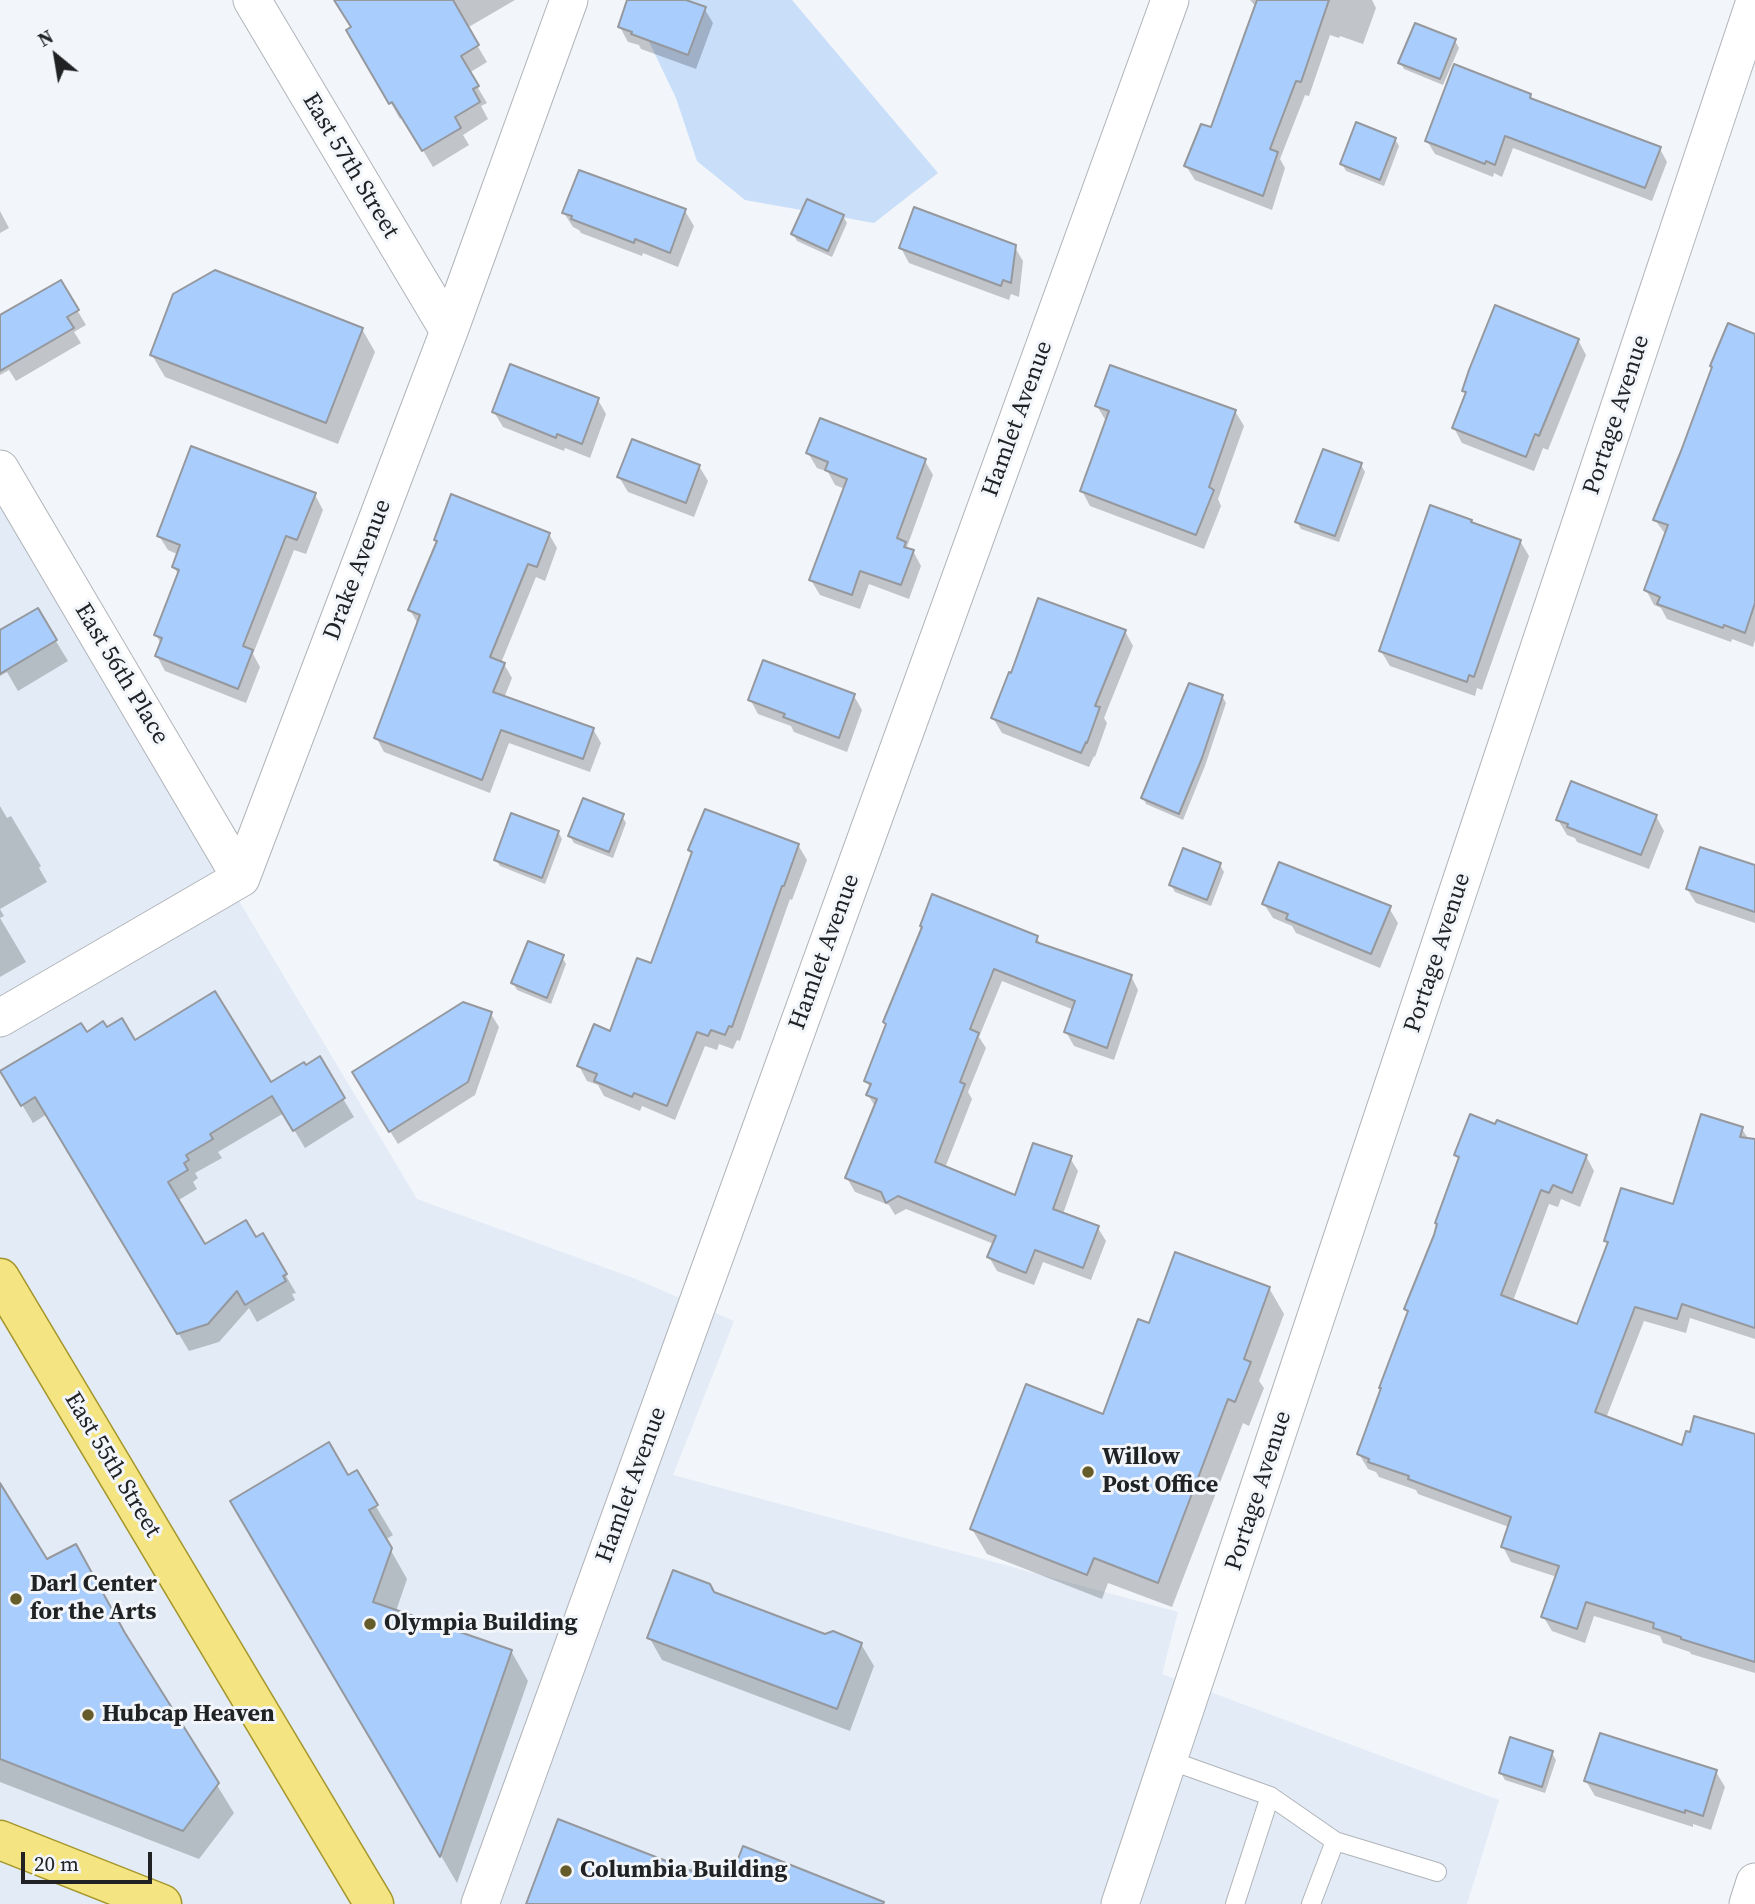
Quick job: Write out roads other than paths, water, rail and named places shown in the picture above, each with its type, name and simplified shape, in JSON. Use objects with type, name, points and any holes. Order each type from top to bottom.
[{"type":"main road","name":"East 55th Street","points":[[0,1278],[374,1904]]},
{"type":"main road","points":[[0,1840],[162,1904]]},
{"type":"street","name":"East 57th Street","points":[[252,0],[449,331]]},
{"type":"street","name":"Drake Avenue","points":[[241,878],[449,331],[569,0]]},
{"type":"street","name":"Hamlet Avenue","points":[[480,1904],[1170,0]]},
{"type":"street","name":"Portage Avenue","points":[[1120,1904],[1755,1]]},
{"type":"street","name":"East 56th Place","points":[[0,469],[241,878]]},
{"type":"street","points":[[0,1018],[241,878]]},
{"type":"street","points":[[1748,1904],[1755,1882]]},
{"type":"lane","points":[[1169,1760],[1270,1796],[1335,1841],[1437,1872]]},
{"type":"lane","points":[[1236,1904],[1270,1796]]},
{"type":"lane","points":[[1311,1904],[1335,1841]]},
{"type":"place","name":"Willow Post Office","points":[[1088,1472]]},
{"type":"place","name":"Darl Center for the Arts","points":[[16,1599]]},
{"type":"place","name":"Olympia Building","points":[[370,1624]]},
{"type":"place","name":"Hubcap Heaven","points":[[88,1715]]},
{"type":"place","name":"Columbia Building","points":[[566,1871]]}]
